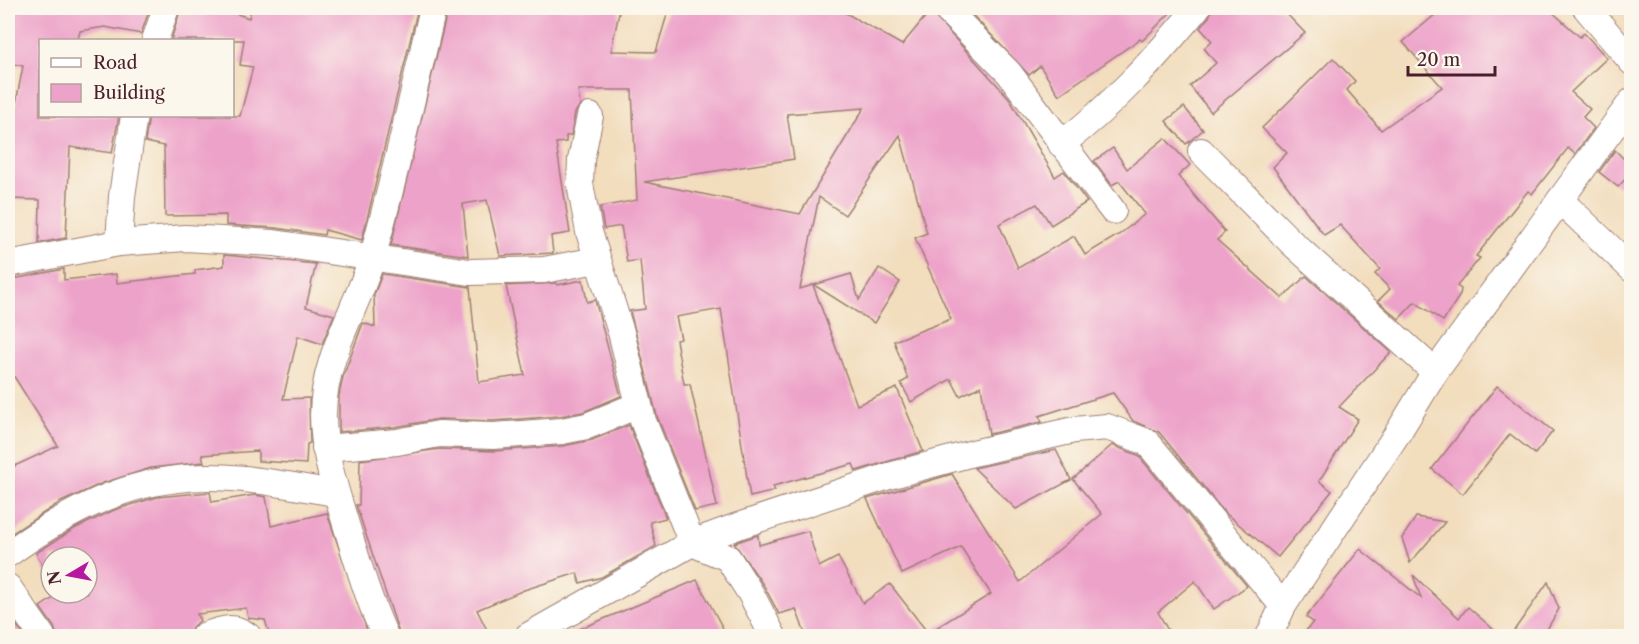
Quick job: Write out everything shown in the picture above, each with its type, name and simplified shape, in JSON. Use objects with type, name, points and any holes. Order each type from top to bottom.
[{"type":"street","points":[[155,39],[166,8]]},
{"type":"street","points":[[386,636],[357,565],[335,493],[326,448],[323,414],[328,377],[340,335],[372,258],[433,8]]},
{"type":"street","points":[[945,8],[1008,73],[1113,212]]},
{"type":"street","points":[[1061,144],[1095,119],[1197,8]]},
{"type":"street","points":[[1586,8],[1632,62]]},
{"type":"street","points":[[1269,636],[1283,606],[1399,432],[1435,372],[1632,101]]},
{"type":"street","points":[[590,116],[580,160],[580,184],[597,260],[621,332],[638,405],[692,543],[728,558],[751,594],[772,636]]},
{"type":"street","points":[[119,243],[122,196],[134,117]]},
{"type":"street","points":[[1201,150],[1291,242],[1435,372]]},
{"type":"street","points":[[1560,200],[1632,269]]},
{"type":"street","points":[[8,264],[119,243],[185,238],[274,243],[470,272],[544,270],[597,260]]},
{"type":"street","points":[[326,448],[397,442],[439,434],[493,436],[562,431],[603,420],[638,405]]},
{"type":"street","points":[[528,636],[692,543],[915,469],[1074,429],[1107,427],[1147,442],[1283,606]]},
{"type":"street","points":[[8,554],[78,510],[111,495],[176,479],[201,477],[267,481],[335,493]]},
{"type":"street","points":[[8,587],[42,636]]},
{"type":"street","points":[[204,636],[222,629],[233,628],[248,636]]},
{"type":"building","points":[[8,8],[142,8],[149,11],[141,34],[105,27],[80,31],[78,39],[39,39],[39,117],[119,117],[112,153],[70,147],[66,238],[39,243],[40,200],[8,199],[8,145],[23,66],[8,63]]},
{"type":"building","points":[[181,8],[219,8],[249,18],[251,8],[418,8],[362,240],[325,230],[324,235],[275,228],[226,225],[226,215],[165,216],[164,146],[145,142],[149,117],[240,116],[253,67],[240,65],[244,40],[171,39]]},
{"type":"building","points":[[448,8],[620,8],[611,51],[656,52],[669,8],[837,8],[902,45],[930,11],[1009,98],[1055,177],[1064,171],[1087,202],[1051,225],[1037,204],[999,224],[1018,268],[1074,236],[1085,255],[1120,234],[1145,214],[1119,181],[1112,185],[1094,161],[1113,148],[1127,169],[1165,138],[1190,165],[1178,176],[1225,232],[1217,240],[1282,298],[1306,276],[1391,352],[1339,407],[1358,419],[1319,481],[1332,491],[1278,557],[1224,512],[1159,432],[1133,421],[1113,393],[1039,416],[1042,422],[989,434],[981,386],[960,396],[951,379],[911,402],[901,383],[908,379],[894,341],[951,319],[915,238],[927,233],[900,135],[845,215],[819,197],[800,289],[813,285],[857,405],[897,388],[923,451],[856,471],[853,464],[773,486],[775,491],[750,497],[721,309],[676,317],[681,339],[676,340],[684,384],[690,384],[717,506],[695,511],[657,416],[630,311],[645,309],[640,260],[627,262],[621,226],[604,229],[600,207],[637,200],[632,90],[578,90],[580,105],[575,113],[571,135],[566,136],[566,142],[556,143],[570,233],[551,236],[553,253],[500,256],[487,200],[463,204],[468,256],[391,245]],"holes":[[[864,108],[800,214],[644,182],[794,159],[787,114]]]},
{"type":"building","points":[[966,8],[1175,8],[1142,41],[1140,39],[1059,95],[1040,66],[1029,75]]},
{"type":"building","points":[[1212,8],[1281,8],[1305,33],[1211,112],[1190,86],[1216,63],[1204,48],[1212,41],[1200,28],[1209,17]]},
{"type":"building","points":[[1443,8],[1548,8],[1580,37],[1584,33],[1607,58],[1571,92],[1590,109],[1583,117],[1594,128],[1575,154],[1568,148],[1532,194],[1528,191],[1476,256],[1480,258],[1457,286],[1461,289],[1460,295],[1443,321],[1415,302],[1399,319],[1378,301],[1390,289],[1375,274],[1380,269],[1340,225],[1324,235],[1273,167],[1287,153],[1262,128],[1333,58],[1355,81],[1347,90],[1381,130],[1442,87],[1403,42]]},
{"type":"building","points":[[1184,107],[1203,130],[1186,144],[1166,121]]},
{"type":"building","points":[[1615,150],[1632,167],[1632,172],[1618,187],[1599,172]]},
{"type":"building","points":[[224,255],[316,264],[306,307],[334,315],[322,344],[298,336],[283,399],[309,398],[310,443],[307,444],[306,464],[258,461],[258,451],[202,455],[204,462],[151,468],[103,483],[59,503],[8,536],[8,469],[58,446],[8,367],[8,280],[64,269],[64,280],[116,274],[117,283],[195,274],[195,270],[224,266]]},
{"type":"building","points":[[879,268],[900,282],[874,323],[814,285],[851,274],[859,300]]},
{"type":"building","points":[[382,274],[470,287],[479,382],[525,375],[506,286],[557,283],[557,285],[583,280],[587,302],[595,300],[621,396],[583,412],[560,416],[493,421],[439,419],[395,427],[339,432],[339,396],[343,377],[363,323],[375,327],[374,295]]},
{"type":"building","points":[[1497,386],[1553,431],[1535,454],[1510,434],[1463,494],[1432,469]]},
{"type":"building","points":[[629,425],[666,518],[650,522],[656,546],[602,577],[580,583],[577,573],[524,590],[477,610],[490,636],[400,636],[356,505],[359,505],[360,460],[440,449],[494,451],[563,446],[592,440]]},
{"type":"building","points":[[1112,445],[1138,455],[1247,586],[1214,609],[1195,581],[1158,612],[1171,636],[806,636],[796,609],[779,614],[764,586],[734,543],[758,535],[759,545],[808,531],[819,567],[838,557],[863,603],[890,584],[928,633],[991,594],[961,547],[902,574],[867,499],[952,474],[1020,582],[1102,514],[1073,479]]},
{"type":"building","points":[[1056,450],[1071,480],[1016,509],[974,468]]},
{"type":"building","points":[[210,492],[212,502],[255,495],[266,497],[271,526],[327,513],[369,636],[270,636],[265,620],[248,618],[246,608],[197,614],[200,621],[193,626],[190,633],[179,636],[57,636],[54,627],[40,607],[43,605],[99,605],[99,545],[49,545],[74,529],[114,510],[157,497]]},
{"type":"building","points":[[1416,517],[1445,522],[1410,563],[1402,538]]},
{"type":"building","points":[[1360,549],[1421,598],[1413,575],[1459,618],[1468,607],[1501,636],[1302,636],[1313,622],[1306,617]]},
{"type":"building","points":[[697,580],[727,636],[563,636]]},
{"type":"building","points":[[1548,582],[1559,609],[1546,631],[1513,632]]},
{"type":"building","points":[[15,623],[24,636],[8,636],[8,628]]}]
